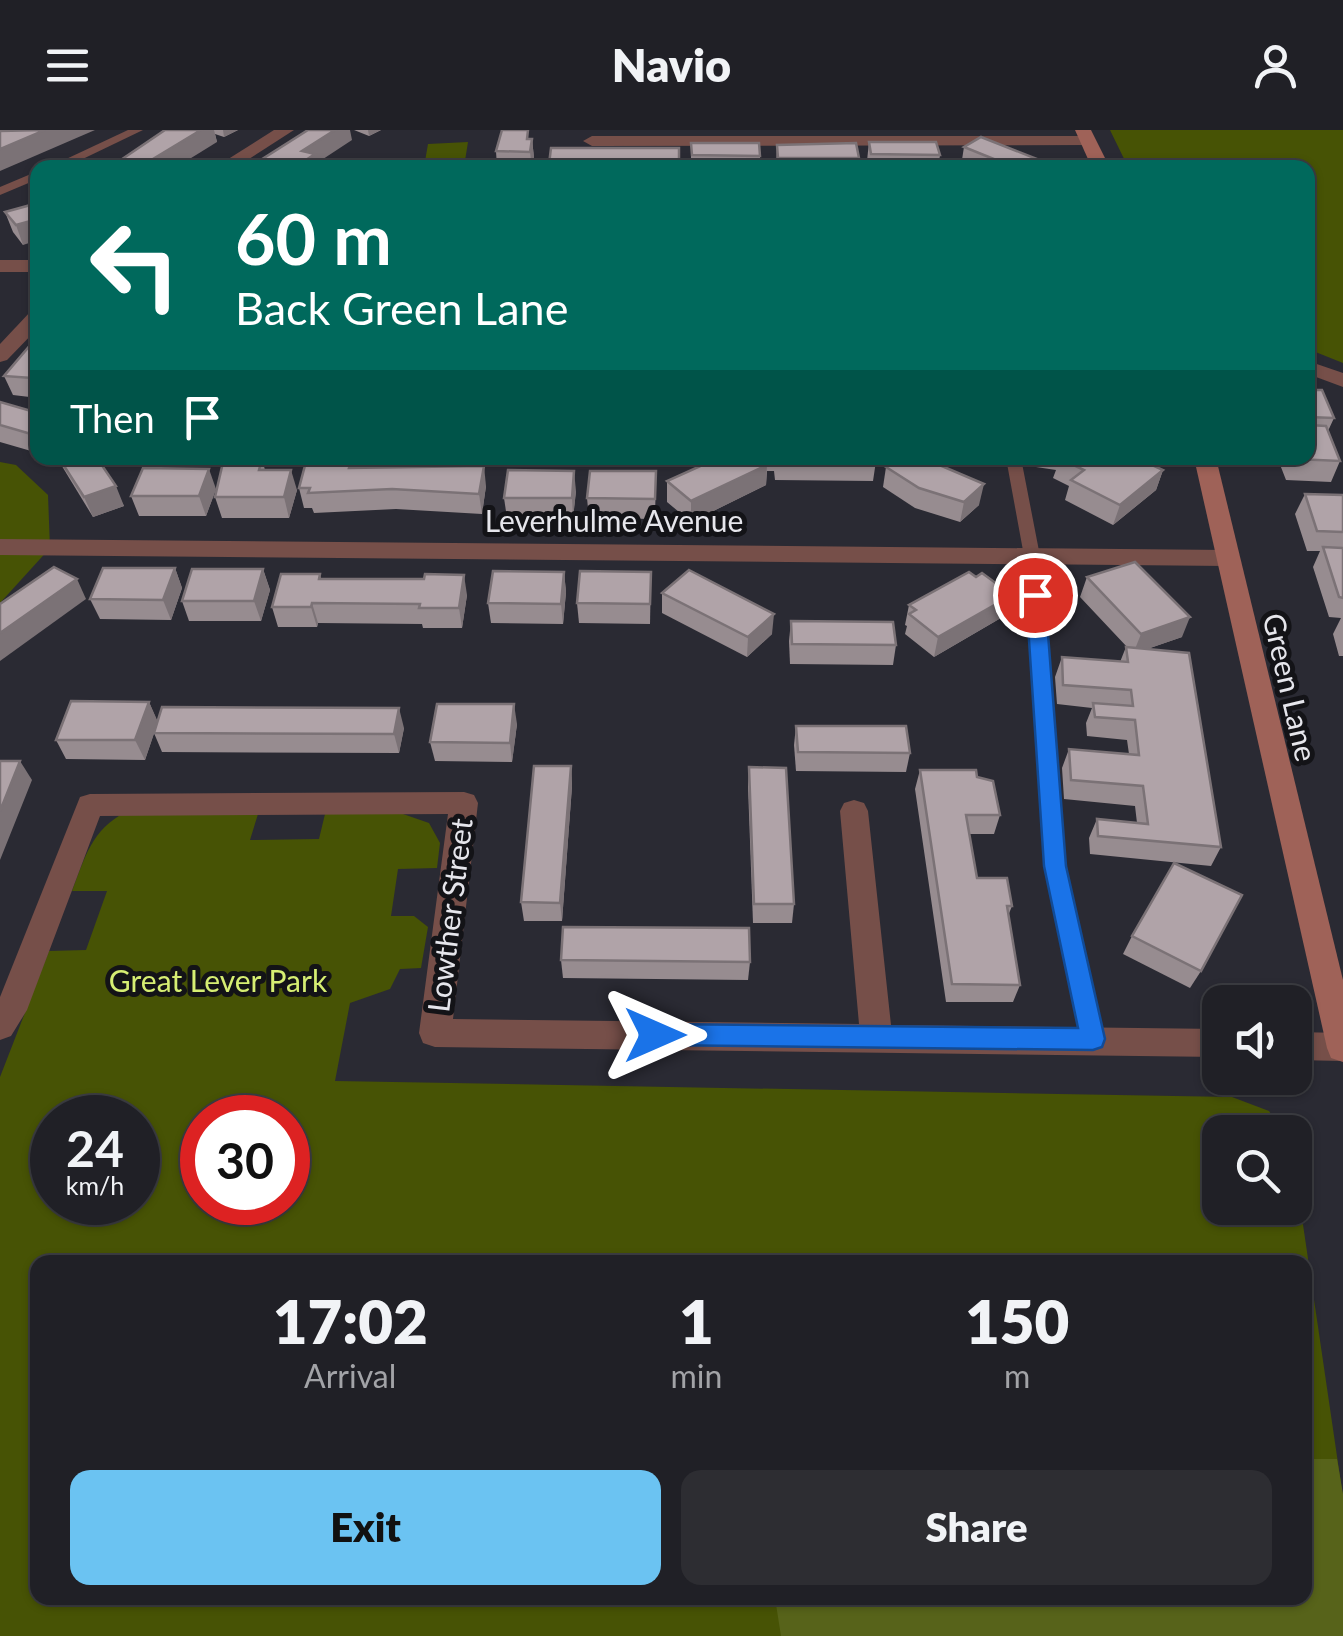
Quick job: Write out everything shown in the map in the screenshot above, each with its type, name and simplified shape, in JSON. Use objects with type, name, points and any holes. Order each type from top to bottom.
[{"type":"street","points":[[235,160],[286,130]]},
{"type":"street","points":[[592,141],[1086,135],[1097,160]]},
{"type":"street","points":[[0,266],[30,266]]},
{"type":"street","points":[[0,356],[30,324]]},
{"type":"street","points":[[1315,370],[1343,381]]},
{"type":"street","name":"Green Lane","points":[[1207,465],[1343,1048]]},
{"type":"street","name":"Leverhulme Avenue","points":[[0,547],[1227,558]]},
{"type":"street","name":"Lowther Street","points":[[0,1026],[11,1010],[90,805],[464,804],[435,1033],[1202,1042]]},
{"type":"street","points":[[854,811],[876,1037]]},
{"type":"street","points":[[1312,1047],[1343,1048]]},
{"type":"lane","points":[[71,160],[137,130]]},
{"type":"lane","points":[[0,191],[30,178]]},
{"type":"lane","points":[[1014,465],[1032,556],[1055,866],[1093,1039]]},
{"type":"green space","points":[[1110,130],[1343,130],[1343,363],[1315,352],[1315,160],[1125,160]]},
{"type":"green space","points":[[468,142],[465,160],[425,160],[428,144]]},
{"type":"green space","points":[[0,462],[16,465],[48,495],[50,548],[0,603]]},
{"type":"green space","name":"Great Lever Park","points":[[126,812],[258,814],[250,840],[319,839],[325,814],[403,814],[429,823],[440,843],[437,868],[398,869],[391,916],[414,916],[428,927],[421,968],[400,969],[390,989],[350,1003],[335,1081],[1232,1097],[1272,1115],[1202,1115],[1202,1225],[1303,1225],[1307,1255],[30,1255],[30,1605],[1312,1605],[1312,1286],[1343,1497],[1343,1636],[0,1636],[0,1077],[49,951],[86,950],[107,891],[72,891],[97,836]]},
{"type":"green space","points":[[1312,1459],[1337,1459],[1343,1494],[1343,1636],[781,1636],[776,1605],[1312,1605]]},
{"type":"building","points":[[45,130],[0,149],[0,131]]},
{"type":"building","points":[[165,130],[201,130],[151,160],[121,160]]},
{"type":"building","points":[[308,130],[335,130],[302,151],[315,154],[306,160],[261,160]]},
{"type":"building","points":[[502,130],[528,130],[527,139],[532,139],[530,152],[496,151]]},
{"type":"building","points":[[981,137],[1039,160],[996,160],[964,147]]},
{"type":"building","points":[[869,142],[936,142],[940,155],[871,154]]},
{"type":"building","points":[[691,143],[759,143],[760,156],[692,155]]},
{"type":"building","points":[[856,143],[859,158],[778,158],[777,145]]},
{"type":"building","points":[[551,148],[679,148],[679,160],[550,160]]},
{"type":"building","points":[[30,205],[30,221],[16,225],[5,212]]},
{"type":"building","points":[[30,345],[30,378],[4,376]]},
{"type":"building","points":[[1315,390],[1322,390],[1334,418],[1315,417]]},
{"type":"building","points":[[0,402],[30,411],[30,434],[0,425]]},
{"type":"building","points":[[1315,425],[1326,426],[1340,461],[1315,460]]},
{"type":"building","points":[[63,465],[102,465],[116,486],[84,497]]},
{"type":"building","points":[[222,465],[291,470],[284,497],[215,497]]},
{"type":"building","points":[[305,465],[484,466],[479,494],[392,489],[308,493],[310,488],[299,488]]},
{"type":"building","points":[[702,465],[767,465],[691,501],[667,481]]},
{"type":"building","points":[[939,465],[984,484],[964,502],[919,488],[886,467]]},
{"type":"building","points":[[1074,465],[1152,465],[1163,470],[1120,505],[1071,480],[1084,470]]},
{"type":"building","points":[[143,468],[209,469],[199,496],[131,496]]},
{"type":"building","points":[[508,470],[574,471],[572,498],[504,498]]},
{"type":"building","points":[[590,471],[656,471],[655,499],[587,498]]},
{"type":"building","points":[[1305,494],[1343,495],[1343,532],[1317,531]]},
{"type":"building","points":[[1323,547],[1343,548],[1343,598],[1339,597]]},
{"type":"building","points":[[1135,562],[1190,617],[1141,634],[1087,577]]},
{"type":"building","points":[[54,567],[77,579],[0,633],[0,604]]},
{"type":"building","points":[[103,568],[175,568],[163,600],[90,599]]},
{"type":"building","points":[[192,569],[263,569],[254,601],[182,601]]},
{"type":"building","points":[[689,570],[774,614],[748,637],[662,593]]},
{"type":"building","points":[[493,571],[564,572],[561,604],[488,603]]},
{"type":"building","points":[[580,571],[651,572],[650,604],[577,603]]},
{"type":"building","points":[[969,572],[976,577],[982,573],[1012,595],[938,637],[909,614],[916,610],[909,605]]},
{"type":"building","points":[[281,574],[320,574],[319,579],[464,575],[459,608],[312,603],[311,607],[272,607]]},
{"type":"building","points":[[791,621],[893,622],[896,645],[792,644]]},
{"type":"building","points":[[1126,647],[1189,653],[1221,847],[1098,836],[1097,819],[1148,824],[1143,786],[1071,780],[1069,749],[1139,755],[1135,720],[1095,717],[1093,703],[1133,706],[1131,690],[1063,685],[1062,657],[1128,662]]},
{"type":"building","points":[[71,701],[149,702],[135,740],[56,740]]},
{"type":"building","points":[[437,704],[514,704],[510,743],[430,742]]},
{"type":"building","points":[[162,707],[399,708],[394,734],[154,733]]},
{"type":"building","points":[[796,726],[906,726],[910,753],[798,752]]},
{"type":"building","points":[[0,761],[20,761],[0,811]]},
{"type":"building","points":[[534,766],[571,766],[560,903],[521,902]]},
{"type":"building","points":[[749,767],[786,768],[794,904],[754,904]]},
{"type":"building","points":[[920,770],[976,770],[977,777],[993,781],[1000,815],[966,815],[977,878],[1007,878],[1012,906],[1007,906],[1020,985],[952,984]]},
{"type":"building","points":[[1174,863],[1242,895],[1201,971],[1132,936]]},
{"type":"building","points":[[563,927],[749,928],[750,962],[561,960]]},
{"type":"route","points":[[655,1035],[1093,1039],[1055,866],[1035,595]]}]
